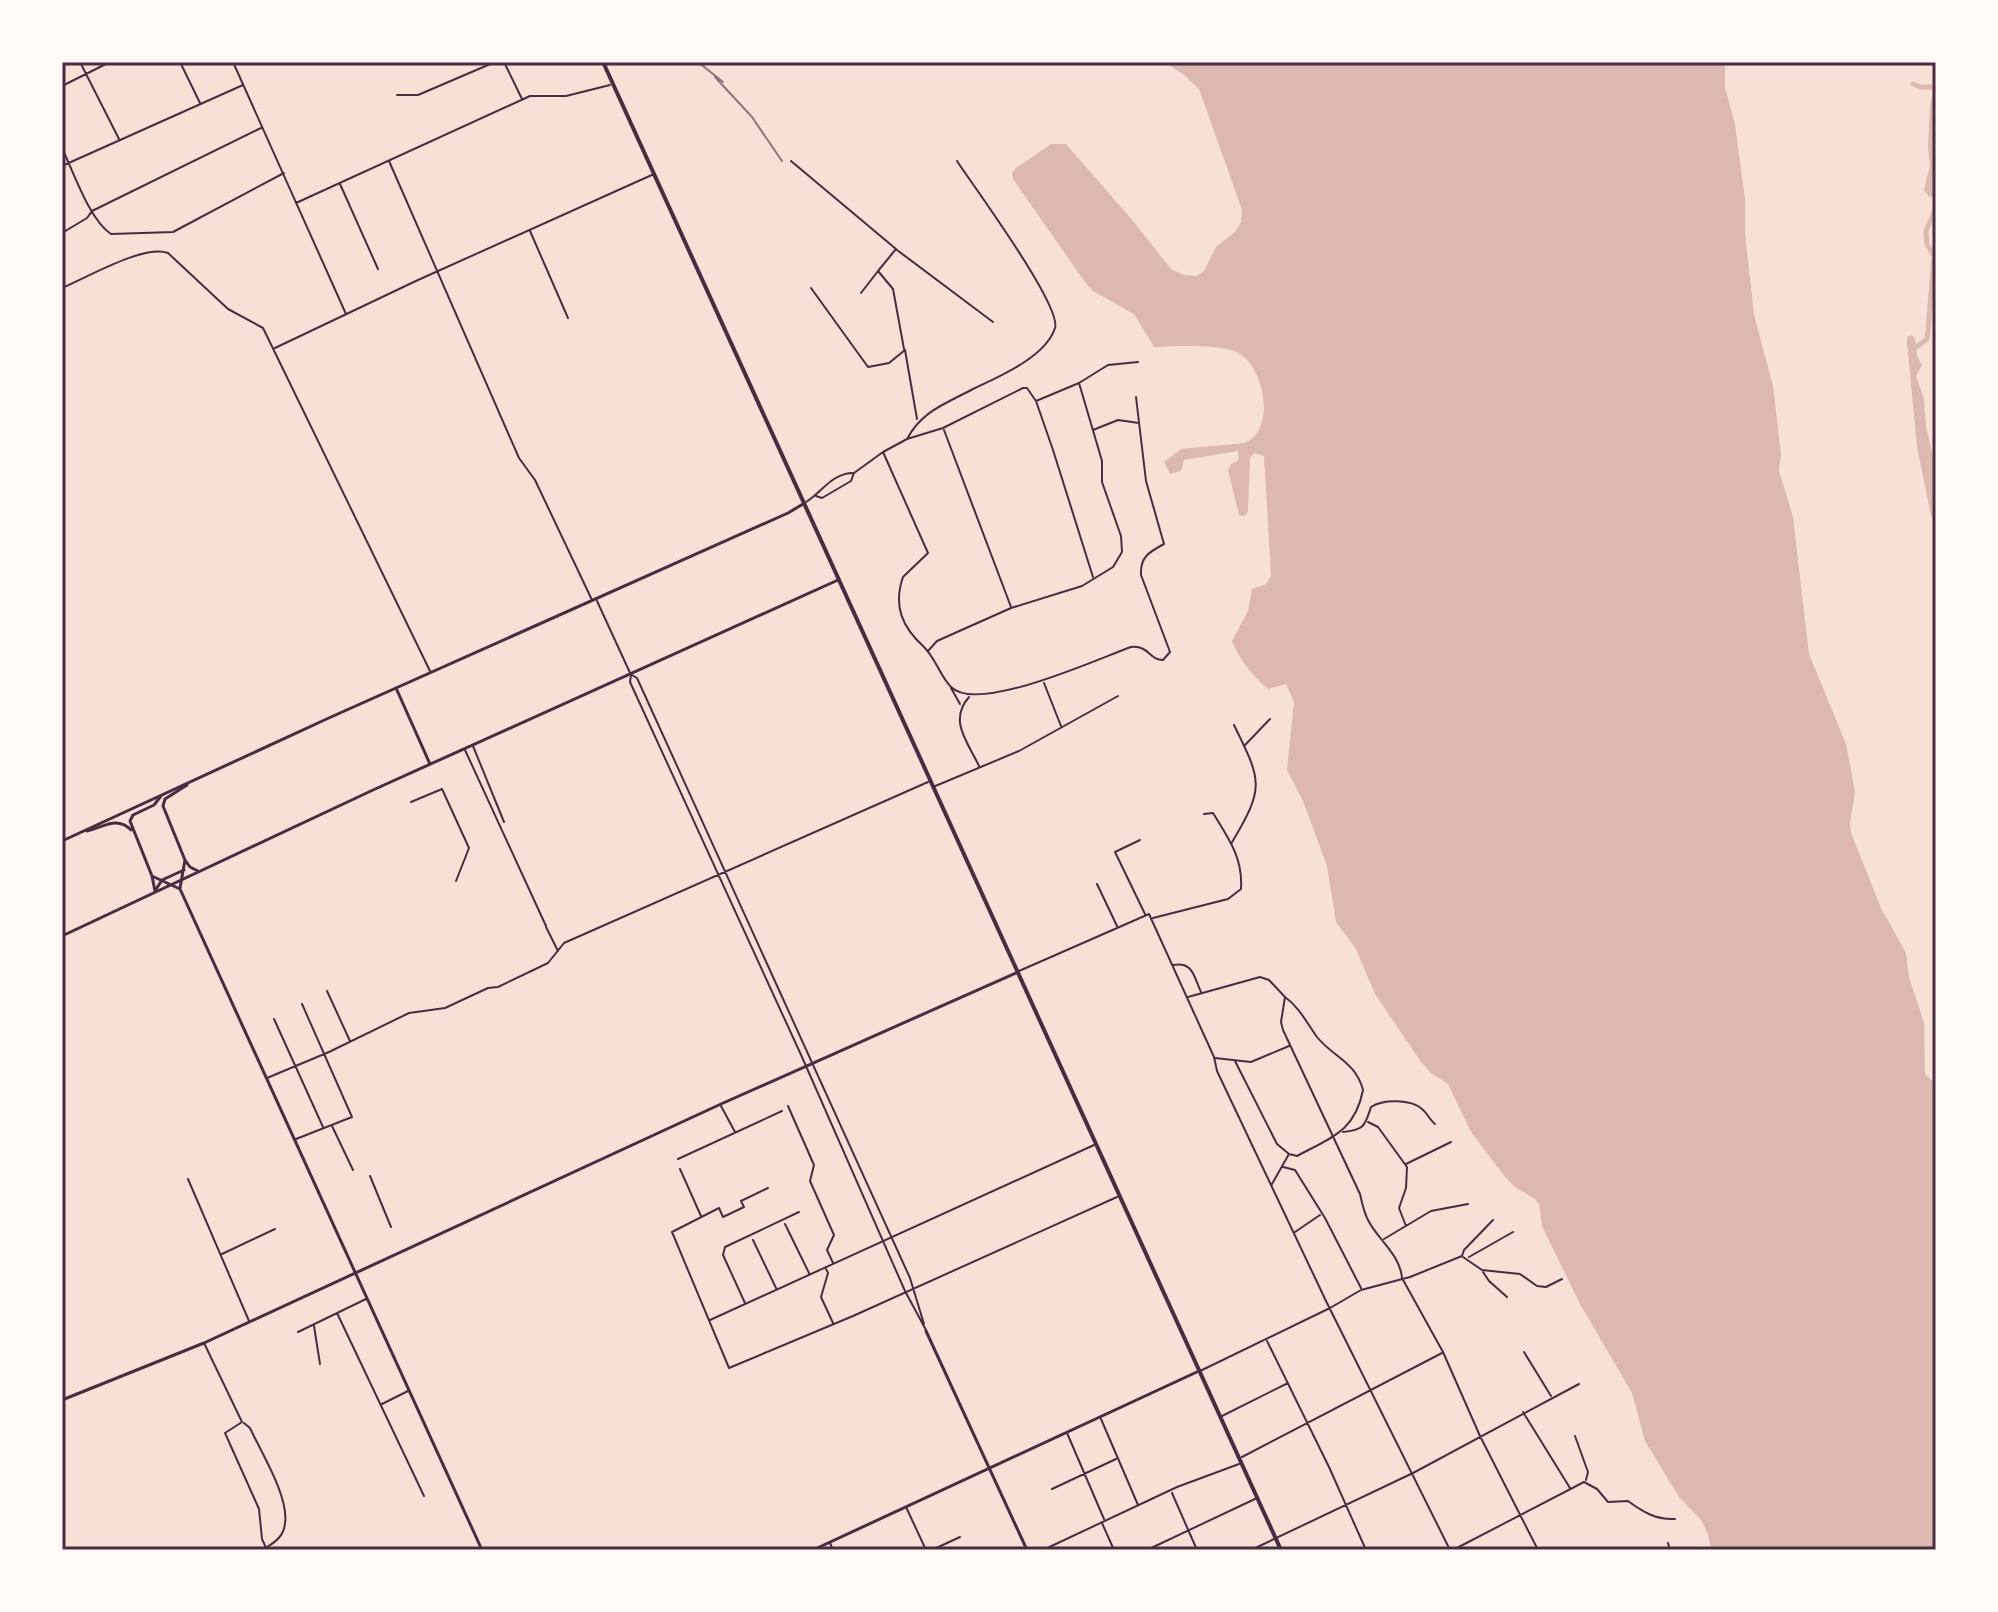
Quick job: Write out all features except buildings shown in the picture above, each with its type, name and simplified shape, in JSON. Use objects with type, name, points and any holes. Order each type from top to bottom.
[{"type":"main road","points":[[603,62],[1281,1550]]},
{"type":"street","points":[[80,62],[119,140]]},
{"type":"street","points":[[62,86],[110,62]]},
{"type":"street","points":[[180,62],[200,105]]},
{"type":"street","points":[[233,62],[346,315]]},
{"type":"street","points":[[397,95],[418,95],[495,62]]},
{"type":"street","points":[[504,62],[522,99]]},
{"type":"street","points":[[296,203],[522,99],[530,96],[566,96],[613,84]]},
{"type":"street","points":[[62,166],[243,85]]},
{"type":"street","points":[[62,233],[87,218],[92,211],[263,127]]},
{"type":"street","points":[[62,148],[92,211],[111,234],[173,232],[284,173]]},
{"type":"street","points":[[389,161],[519,458],[535,480],[631,675],[630,682],[905,1291],[1027,1550]]},
{"type":"street","points":[[791,161],[896,249],[993,322]]},
{"type":"street","points":[[907,439],[917,421],[1016,368],[1043,346],[1054,332],[1057,319],[1037,281],[957,161]]},
{"type":"street","points":[[274,349],[654,174]]},
{"type":"street","points":[[340,183],[378,269]]},
{"type":"street","points":[[529,230],[568,318]]},
{"type":"street","points":[[861,293],[896,249]]},
{"type":"street","points":[[62,288],[141,254],[161,250],[228,309],[263,328],[430,672]]},
{"type":"street","points":[[878,271],[893,289],[917,421]]},
{"type":"street","points":[[811,288],[868,367],[889,363],[905,350]]},
{"type":"street","points":[[1036,401],[1079,383],[1108,365],[1138,362]]},
{"type":"street","points":[[928,651],[937,641],[1011,608],[1082,586],[1113,567],[1122,552],[1121,536],[1102,482],[1102,461],[1079,383]]},
{"type":"street","points":[[816,496],[822,498],[851,481],[854,473],[907,439],[943,428],[1023,388],[1030,391],[1036,401],[1093,577]]},
{"type":"street","points":[[951,687],[969,696],[1010,690],[1043,681],[1131,647],[1144,648],[1160,661],[1169,656],[1141,575],[1143,559],[1164,544],[1146,481],[1136,397]]},
{"type":"street","points":[[1092,430],[1118,420],[1139,423]]},
{"type":"street","points":[[943,428],[1011,608]]},
{"type":"street","points":[[883,452],[928,550],[925,558],[903,577],[899,610],[904,626],[928,651],[961,706]]},
{"type":"street","points":[[62,841],[430,672],[788,513],[816,496],[818,489],[846,473],[854,473]]},
{"type":"street","points":[[62,936],[430,764],[838,580]]},
{"type":"street","points":[[631,675],[637,678],[892,1238],[914,1287],[926,1331]]},
{"type":"street","points":[[1043,681],[1061,727]]},
{"type":"street","points":[[396,688],[430,764]]},
{"type":"street","points":[[969,696],[961,706],[959,723],[979,766]]},
{"type":"street","points":[[933,787],[1019,751],[1118,696]]},
{"type":"street","points":[[1244,746],[1270,719]]},
{"type":"street","points":[[1231,844],[1256,792],[1257,774],[1234,725]]},
{"type":"street","points":[[472,745],[504,822]]},
{"type":"street","points":[[465,749],[558,952]]},
{"type":"street","points":[[266,1078],[351,1042],[409,1013],[445,1008],[488,988],[498,987],[548,963],[564,943],[930,781]]},
{"type":"street","points":[[187,785],[165,799],[165,814],[185,860],[198,871]]},
{"type":"street","points":[[411,802],[442,789],[469,848],[456,881]]},
{"type":"street","points":[[155,891],[130,821],[133,815],[154,805],[161,796]]},
{"type":"street","points":[[145,803],[154,805],[165,814]]},
{"type":"street","points":[[1151,919],[1228,899],[1241,889],[1242,869],[1231,844],[1213,813],[1204,814]]},
{"type":"street","points":[[83,832],[115,822],[127,826],[133,833]]},
{"type":"street","points":[[1140,840],[1115,852],[1151,919],[1214,1057],[1217,1071],[1330,1308],[1452,1550],[1584,1482],[1588,1472],[1575,1436]]},
{"type":"street","points":[[180,889],[185,860]]},
{"type":"street","points":[[155,891],[162,880],[184,870]]},
{"type":"street","points":[[152,876],[180,889],[482,1550]]},
{"type":"street","points":[[1097,884],[1118,927]]},
{"type":"street","points":[[62,1400],[204,1343],[721,1104],[1147,914]]},
{"type":"street","points":[[1172,966],[1186,964],[1190,967],[1201,993]]},
{"type":"street","points":[[1186,998],[1260,977],[1269,980],[1297,1008],[1325,1045],[1350,1065],[1362,1084],[1359,1105],[1342,1133]]},
{"type":"street","points":[[327,991],[351,1042]]},
{"type":"street","points":[[1285,997],[1281,1022],[1360,1194],[1365,1216],[1384,1239],[1402,1271],[1402,1278],[1443,1352],[1480,1436],[1538,1550]]},
{"type":"street","points":[[294,1140],[352,1117],[302,1004]]},
{"type":"street","points":[[274,1019],[324,1128]]},
{"type":"street","points":[[1214,1057],[1251,1062],[1290,1045]]},
{"type":"street","points":[[1235,1061],[1277,1144],[1289,1154],[1297,1156],[1342,1133],[1356,1130],[1368,1122],[1371,1107],[1375,1104],[1407,1102],[1420,1107],[1435,1124]]},
{"type":"street","points":[[721,1104],[735,1133]]},
{"type":"street","points":[[788,1106],[814,1165],[810,1181],[834,1235],[827,1250],[833,1264]]},
{"type":"street","points":[[678,1159],[782,1111]]},
{"type":"street","points":[[1368,1122],[1378,1127],[1405,1165],[1406,1188],[1399,1208],[1406,1226]]},
{"type":"street","points":[[332,1125],[353,1170]]},
{"type":"street","points":[[1405,1165],[1451,1142]]},
{"type":"street","points":[[710,1320],[1095,1144]]},
{"type":"street","points":[[1271,1185],[1289,1154]]},
{"type":"street","points":[[1283,1167],[1295,1170],[1325,1218],[1361,1290]]},
{"type":"street","points":[[680,1169],[701,1217]]},
{"type":"street","points":[[370,1176],[391,1227]]},
{"type":"street","points":[[188,1179],[250,1322]]},
{"type":"street","points":[[768,1188],[741,1201],[744,1207],[723,1217],[719,1208],[672,1232],[729,1368],[1118,1196]]},
{"type":"street","points":[[1384,1239],[1431,1211],[1468,1204]]},
{"type":"street","points":[[745,1304],[723,1255],[725,1247],[799,1212]]},
{"type":"street","points":[[1294,1233],[1321,1214]]},
{"type":"street","points":[[1462,1256],[1493,1220]]},
{"type":"street","points":[[785,1224],[810,1274]]},
{"type":"street","points":[[221,1255],[275,1229]]},
{"type":"street","points":[[1467,1258],[1513,1232]]},
{"type":"street","points":[[753,1240],[776,1290]]},
{"type":"street","points":[[813,1550],[1199,1371],[1361,1290],[1410,1277],[1462,1256],[1482,1270],[1507,1297]]},
{"type":"street","points":[[825,1267],[828,1273],[821,1297],[833,1324]]},
{"type":"street","points":[[1482,1270],[1520,1274],[1543,1287],[1562,1279]]},
{"type":"street","points":[[298,1332],[367,1299]]},
{"type":"street","points":[[337,1313],[424,1496]]},
{"type":"street","points":[[313,1325],[320,1364]]},
{"type":"street","points":[[1266,1339],[1366,1550]]},
{"type":"street","points":[[204,1343],[280,1492],[286,1522],[279,1540],[267,1549],[262,1539],[259,1509],[225,1433],[242,1422]]},
{"type":"street","points":[[1043,1550],[1239,1461],[1443,1352]]},
{"type":"street","points":[[1524,1352],[1552,1398]]},
{"type":"street","points":[[1219,1418],[1288,1383]]},
{"type":"street","points":[[1251,1550],[1344,1503],[1413,1473],[1579,1384]]},
{"type":"street","points":[[381,1404],[409,1391]]},
{"type":"street","points":[[1523,1412],[1570,1489]]},
{"type":"street","points":[[1099,1416],[1138,1506]]},
{"type":"street","points":[[1066,1433],[1114,1550]]},
{"type":"street","points":[[1052,1489],[1117,1459]]},
{"type":"street","points":[[1584,1482],[1597,1489],[1608,1502],[1628,1501],[1661,1520],[1675,1519]]},
{"type":"street","points":[[1171,1490],[1197,1550]]},
{"type":"street","points":[[1147,1550],[1257,1498]]},
{"type":"street","points":[[906,1506],[926,1550]]},
{"type":"street","points":[[932,1550],[960,1537]]},
{"type":"street","points":[[829,1542],[833,1550]]},
{"type":"street","points":[[1668,1543],[1670,1550]]},
{"type":"shaded area","points":[[1164,62],[1725,62],[1725,88],[1735,124],[1745,199],[1745,233],[1754,315],[1773,386],[1781,454],[1779,471],[1793,517],[1809,654],[1846,744],[1855,792],[1851,833],[1881,908],[1906,953],[1909,977],[1924,1023],[1925,1074],[1936,1084],[1936,1550],[1711,1550],[1701,1520],[1679,1497],[1645,1441],[1632,1393],[1580,1304],[1542,1226],[1539,1204],[1505,1177],[1471,1132],[1448,1084],[1421,1062],[1375,994],[1356,949],[1336,922],[1327,866],[1303,801],[1287,770],[1294,702],[1286,684],[1268,689],[1243,661],[1232,641],[1248,611],[1252,589],[1266,584],[1271,576],[1264,456],[1254,453],[1250,458],[1248,511],[1242,516],[1239,515],[1228,470],[1231,464],[1239,460],[1238,451],[1184,460],[1181,471],[1170,474],[1164,462],[1181,449],[1244,443],[1255,436],[1264,412],[1263,397],[1253,368],[1244,357],[1225,349],[1206,346],[1154,347],[1134,314],[1087,285],[1013,179],[1012,173],[1016,168],[1051,144],[1066,144],[1171,269],[1184,275],[1197,276],[1204,271],[1216,247],[1236,231],[1242,210],[1199,89]]},
{"type":"shaded area","points":[[1936,73],[1936,195],[1930,197],[1924,190],[1930,165],[1930,105]]},
{"type":"shaded area","points":[[1911,335],[1915,338],[1917,356],[1922,365],[1916,376],[1924,399],[1926,426],[1936,470],[1936,528],[1917,447],[1907,343],[1907,337]]},
{"type":"waterway","points":[[1913,84],[1936,87]]},
{"type":"waterway","points":[[1915,348],[1927,339],[1934,256],[1927,244],[1926,231],[1936,208]]},
{"type":"railway","points":[[698,62],[723,82]]},
{"type":"railway","points":[[715,77],[752,117],[782,161]]}]
